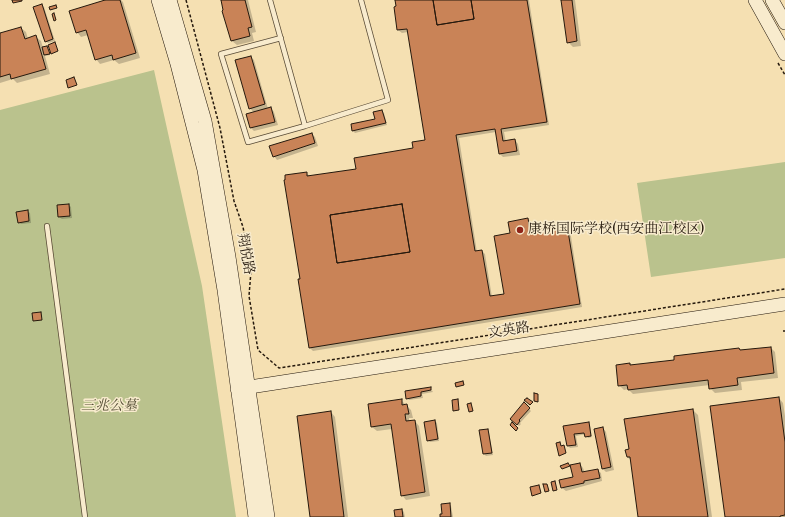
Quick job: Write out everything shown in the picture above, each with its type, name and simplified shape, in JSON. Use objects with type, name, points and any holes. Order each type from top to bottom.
[{"type":"street","name":"翔悦路","points":[[158,0],[177,64],[204,170],[224,290],[268,517]]},
{"type":"street","name":"翔悦路","points":[[170,0],[205,121],[229,257],[244,393],[255,517]]},
{"type":"street","points":[[756,0],[785,54]]},
{"type":"street","points":[[772,0],[785,23]]},
{"type":"street","name":"文英路","points":[[244,393],[785,304]]},
{"type":"street","name":"文英路","points":[[244,393],[785,313]]},
{"type":"lane","points":[[270,0],[305,126]]},
{"type":"lane","points":[[281,38],[221,54],[248,142],[388,100],[361,0]]},
{"type":"lane","points":[[47,226],[84,517]]},
{"type":"path","points":[[186,0],[220,128],[234,201],[243,227],[251,271],[249,296],[258,350],[279,368],[785,289]]},
{"type":"green space","name":"三兆公墓","points":[[154,70],[202,286],[236,517],[0,517],[0,110]]},
{"type":"green space","points":[[785,162],[785,258],[651,277],[637,183]]},
{"type":"building","points":[[12,0],[22,0],[22,1],[13,3]]},
{"type":"building","points":[[105,0],[120,0],[136,53],[113,60],[112,55],[95,60],[86,30],[76,33],[69,11]]},
{"type":"building","points":[[221,0],[245,0],[252,27],[248,28],[250,36],[231,41],[222,11]]},
{"type":"building","points":[[395,0],[433,0],[437,25],[474,19],[471,0],[527,0],[547,122],[501,129],[503,141],[515,139],[517,151],[499,154],[495,129],[456,135],[475,251],[482,250],[490,296],[504,294],[494,236],[510,233],[508,222],[528,218],[530,231],[567,225],[580,304],[309,348],[298,279],[300,279],[284,180],[285,175],[307,172],[307,176],[356,169],[354,158],[413,148],[412,142],[425,140],[407,29],[397,30],[394,7],[396,6]],"holes":[[[402,204],[410,252],[337,263],[330,215]]]},
{"type":"building","points":[[433,0],[471,0],[474,19],[437,25]]},
{"type":"building","points":[[561,0],[572,0],[577,41],[567,43]]},
{"type":"building","points":[[42,4],[53,39],[45,42],[33,7]]},
{"type":"building","points":[[56,5],[57,8],[50,10],[49,7]]},
{"type":"building","points":[[54,13],[56,20],[54,21],[52,14]]},
{"type":"building","points":[[21,27],[25,39],[36,35],[46,69],[11,79],[10,74],[0,77],[0,33]]},
{"type":"building","points":[[55,42],[58,51],[51,54],[48,45]]},
{"type":"building","points":[[47,46],[50,54],[44,55],[42,47]]},
{"type":"building","points":[[251,56],[265,104],[249,109],[235,60]]},
{"type":"building","points":[[74,77],[77,85],[68,88],[66,80]]},
{"type":"building","points":[[271,107],[275,122],[250,128],[246,114]]},
{"type":"building","points":[[382,110],[386,123],[352,131],[351,124],[375,119],[373,112]]},
{"type":"building","points":[[312,133],[315,143],[273,157],[269,146]]},
{"type":"building","points":[[69,204],[70,216],[58,217],[57,205]]},
{"type":"building","points":[[402,204],[410,252],[337,263],[330,215]]},
{"type":"building","points":[[28,210],[29,221],[18,223],[16,212]]},
{"type":"building","points":[[41,312],[42,320],[33,321],[32,313]]},
{"type":"building","points":[[771,347],[774,373],[737,378],[738,385],[709,389],[708,380],[628,390],[627,385],[618,386],[616,365],[630,363],[630,365],[674,360],[674,356],[739,348],[740,350]]},
{"type":"building","points":[[463,381],[464,385],[456,387],[455,383]]},
{"type":"building","points":[[431,387],[431,390],[421,392],[421,396],[406,399],[405,391]]},
{"type":"building","points":[[534,393],[538,394],[538,402],[534,401]]},
{"type":"building","points":[[779,397],[785,442],[785,515],[780,517],[725,517],[710,406]]},
{"type":"building","points":[[527,398],[533,402],[530,405],[524,400]]},
{"type":"building","points":[[402,399],[402,405],[407,404],[409,414],[405,414],[406,421],[415,420],[425,492],[401,496],[391,424],[371,427],[368,404]]},
{"type":"building","points":[[458,399],[459,410],[453,411],[452,400]]},
{"type":"building","points":[[524,402],[530,408],[519,420],[520,421],[517,425],[510,419]]},
{"type":"building","points":[[471,403],[473,411],[469,412],[467,404]]},
{"type":"building","points":[[693,409],[708,517],[638,517],[630,457],[627,457],[625,450],[629,449],[624,419]]},
{"type":"building","points":[[331,411],[344,517],[310,517],[297,416]]},
{"type":"building","points":[[435,420],[438,439],[427,441],[424,422]]},
{"type":"building","points":[[512,422],[518,428],[516,431],[510,425]]},
{"type":"building","points":[[589,422],[591,436],[585,437],[584,433],[574,434],[576,445],[567,446],[563,426]]},
{"type":"building","points":[[603,427],[611,467],[602,469],[594,429]]},
{"type":"building","points":[[488,429],[492,453],[483,454],[479,430]]},
{"type":"building","points":[[560,442],[561,446],[564,445],[566,453],[559,456],[556,443]]},
{"type":"building","points":[[568,463],[570,466],[562,469],[560,466]]},
{"type":"building","points":[[580,463],[582,472],[598,469],[600,478],[561,488],[559,480],[573,477],[570,465]]},
{"type":"building","points":[[555,481],[557,490],[553,491],[551,482]]},
{"type":"building","points":[[543,484],[547,484],[549,491],[545,492]]},
{"type":"building","points":[[539,485],[541,493],[532,496],[530,487]]},
{"type":"building","points":[[450,503],[451,517],[440,517],[440,514],[442,514],[441,504]]},
{"type":"building","points":[[402,509],[403,517],[395,517],[394,510]]},
{"type":"place","name":"康桥国际学校(西安曲江校区)","points":[[520,230]]}]
